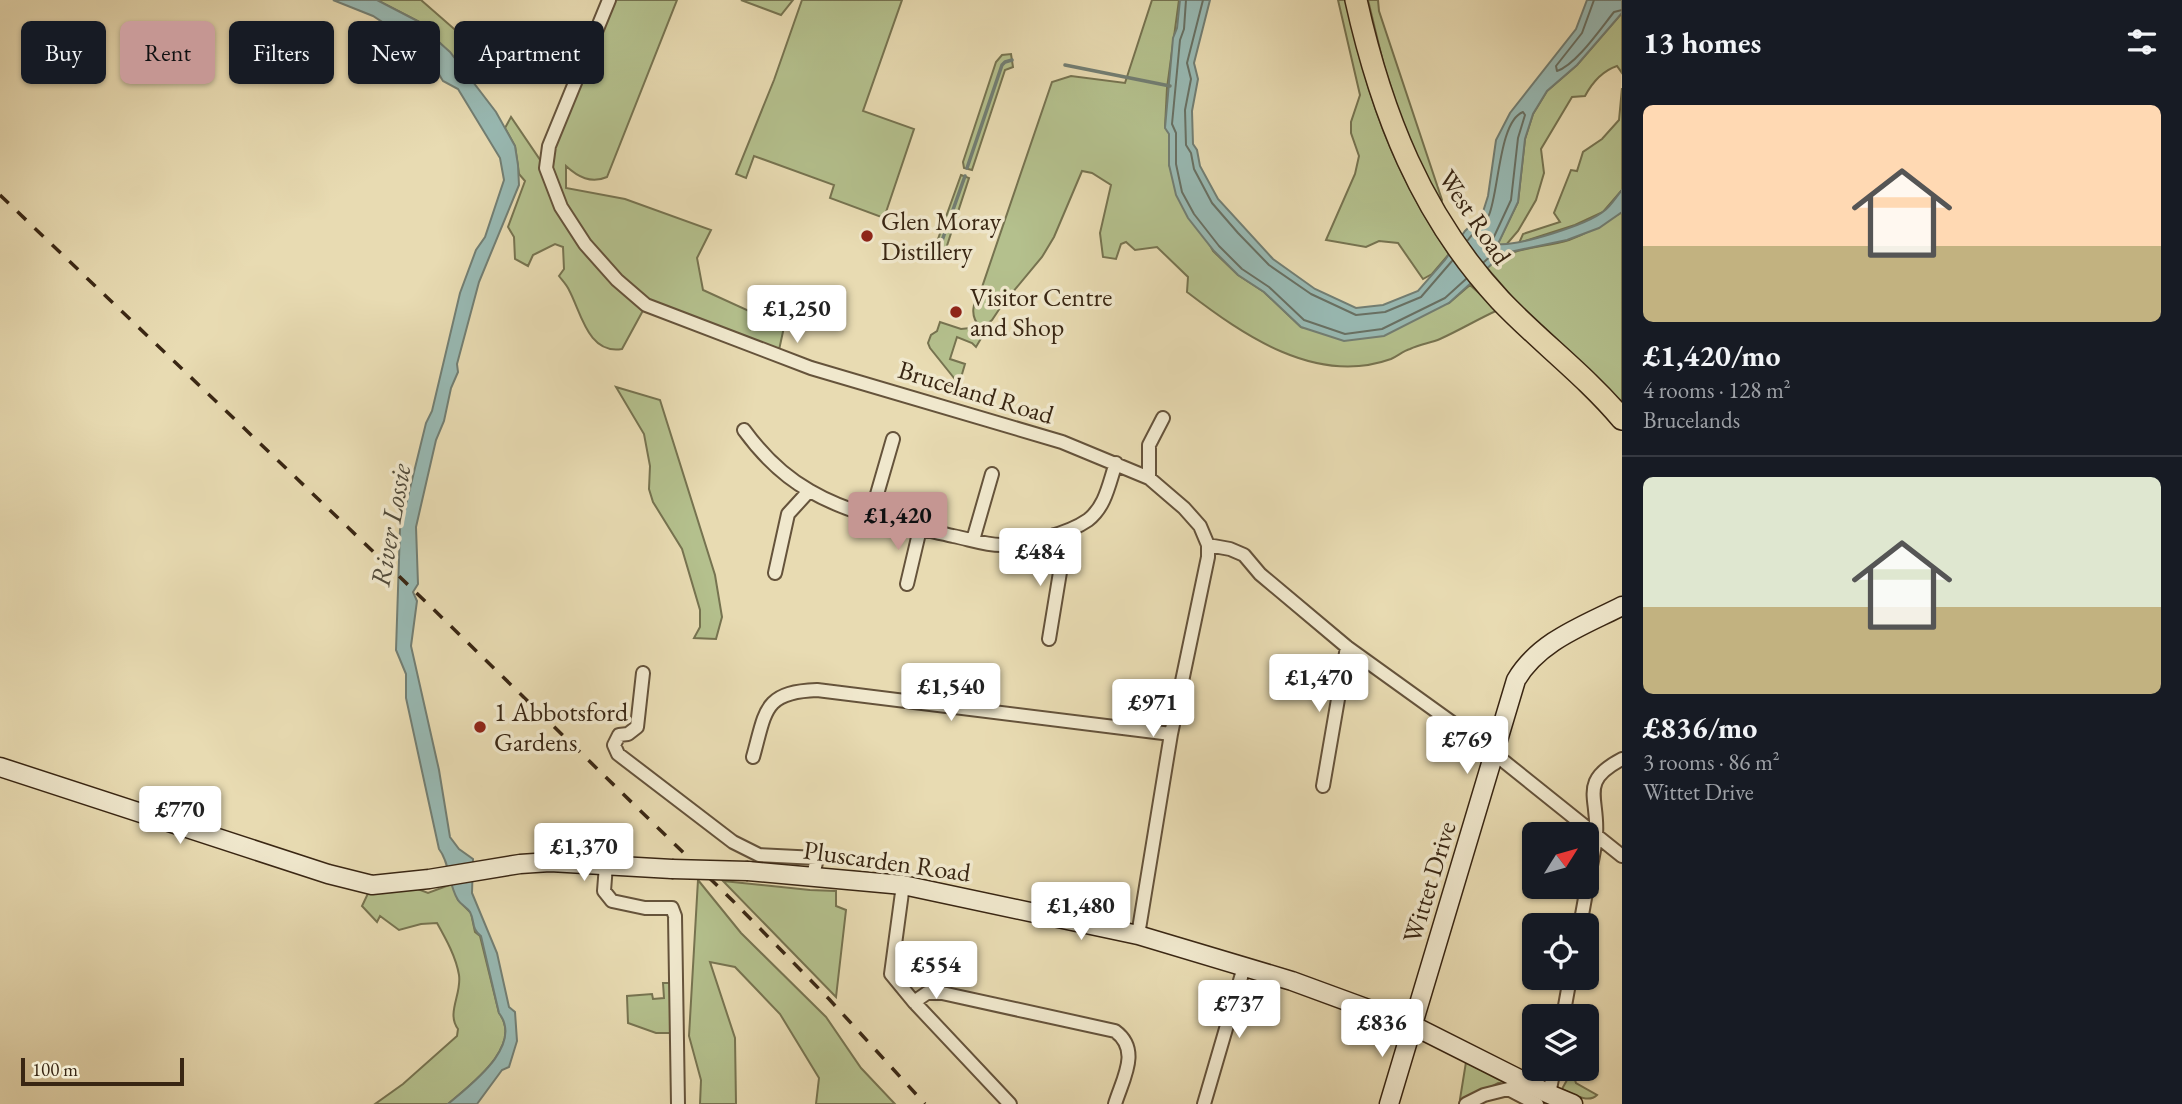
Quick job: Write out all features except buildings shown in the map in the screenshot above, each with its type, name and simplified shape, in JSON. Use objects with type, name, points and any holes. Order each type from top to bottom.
[{"type":"highway","name":"West Road","points":[[1356,0],[1374,73],[1403,152],[1428,204],[1458,251],[1482,280],[1509,309],[1603,396],[1622,419]]},
{"type":"main road","name":"Wittet Drive","points":[[1389,1104],[1516,680],[1524,665],[1548,645],[1622,606]]},
{"type":"main road","name":"Pluscarden Road","points":[[0,766],[328,874],[372,885],[429,879],[494,867],[550,862],[813,876],[903,885],[1138,935],[1330,994],[1412,1025],[1543,1099],[1573,1104]]},
{"type":"street","name":"Bruceland Road","points":[[608,0],[549,146],[546,168],[561,207],[585,244],[617,280],[646,305],[811,368],[988,418],[1116,463],[1149,478],[1184,508],[1200,526],[1208,545]]},
{"type":"street","points":[[1149,478],[1149,444],[1163,418]]},
{"type":"street","points":[[744,430],[765,458],[809,491],[842,507],[920,529],[999,545],[1020,544],[1054,535],[1088,520],[1103,503],[1116,463]]},
{"type":"street","points":[[871,515],[893,439]]},
{"type":"street","points":[[973,540],[992,474]]},
{"type":"street","points":[[775,573],[788,513],[809,491]]},
{"type":"street","points":[[907,584],[920,529]]},
{"type":"street","points":[[1049,639],[1062,560],[1054,535]]},
{"type":"street","points":[[1138,935],[1171,734],[1208,557],[1208,545],[1244,555],[1260,574],[1347,647],[1494,754],[1581,822]]},
{"type":"street","points":[[1323,786],[1347,647]]},
{"type":"street","points":[[643,673],[637,727],[628,734],[619,735],[614,746],[618,754],[733,842],[759,855],[817,858],[813,876]]},
{"type":"street","points":[[753,757],[766,712],[777,698],[793,691],[817,690],[1171,734]]},
{"type":"street","points":[[1595,822],[1593,788],[1607,767],[1622,759]]},
{"type":"street","points":[[1600,837],[1622,856]]},
{"type":"street","points":[[606,865],[604,891],[612,901],[645,908],[672,908],[675,916],[680,1101]]},
{"type":"street","points":[[903,885],[891,974],[1010,1104]]},
{"type":"street","points":[[1204,1104],[1244,967]]},
{"type":"street","points":[[914,1002],[927,993],[942,992],[1115,1031],[1126,1039],[1130,1053],[1115,1104]]},
{"type":"street","points":[[1543,1099],[1550,1081]]},
{"type":"street","name":"Pluscarden Road","points":[[1466,1104],[1484,1095],[1508,1089],[1543,1099]]},
{"type":"green space","points":[[377,0],[421,0],[454,29],[454,60],[440,43],[440,21],[417,21]]},
{"type":"green space","points":[[609,0],[677,0],[607,177],[596,180],[585,178],[566,166],[566,188],[625,199],[711,230],[697,258],[703,290],[784,327],[779,350],[646,305],[622,349],[610,349],[593,339],[568,288],[559,276],[564,269],[563,247],[555,244],[533,255],[528,266],[515,259],[514,237],[508,227],[525,181],[519,174],[515,146],[505,128],[511,117],[545,167],[577,84],[604,84],[604,21],[601,21]]},
{"type":"green space","points":[[741,0],[793,0],[781,15]]},
{"type":"green space","points":[[802,0],[902,0],[863,111],[914,129],[884,218],[830,198],[834,185],[754,156],[746,178],[736,174],[774,80]]},
{"type":"green space","points":[[1152,0],[1179,0],[1167,88],[1165,127],[1169,133],[1169,165],[1213,251],[1238,275],[1264,292],[1301,327],[1312,329],[1449,303],[1470,285],[1498,310],[1440,339],[1407,350],[1391,359],[1363,366],[1335,366],[1308,361],[1256,339],[1187,292],[1188,277],[1157,247],[1135,250],[1126,242],[1121,244],[1116,259],[1103,257],[1100,233],[1111,185],[1092,173],[1082,171],[1054,237],[1042,257],[992,320],[984,326],[986,330],[976,347],[957,337],[950,359],[965,364],[960,381],[962,388],[928,343],[940,322],[961,329],[980,327],[974,318],[974,304],[1052,82],[1071,76],[1125,83]]},
{"type":"green space","points":[[1338,0],[1348,0],[1366,78],[1393,154],[1424,215],[1449,254],[1432,274],[1423,279],[1398,243],[1379,241],[1366,247],[1326,240],[1355,174],[1359,156],[1351,133],[1351,122],[1360,95]]},
{"type":"green space","points":[[1368,0],[1378,0],[1379,11],[1442,200],[1439,207],[1409,144],[1384,66]]},
{"type":"green space","points":[[1622,13],[1622,73],[1617,66],[1612,68],[1598,78],[1585,96],[1572,97],[1541,149],[1544,173],[1536,200],[1518,231],[1506,245],[1497,245],[1518,202],[1525,139],[1533,114],[1547,91],[1577,65]]},
{"type":"green space","points":[[1011,54],[1013,67],[1005,70],[972,170],[964,168],[963,162],[996,62],[1002,55]]},
{"type":"green space","points":[[1622,88],[1622,190],[1603,212],[1575,225],[1519,243],[1523,234],[1560,222],[1554,213],[1571,170],[1577,171],[1583,152],[1602,139],[1619,120]]},
{"type":"green space","points":[[961,175],[969,178],[942,261],[935,259],[933,253]]},
{"type":"green space","points":[[1622,212],[1622,403],[1519,305],[1487,268],[1515,252],[1576,237]]},
{"type":"green space","points":[[616,387],[660,400],[715,575],[722,617],[716,639],[694,638],[700,627],[700,610],[682,549],[653,502],[649,489],[650,466],[644,434]]},
{"type":"green space","points":[[698,880],[741,933],[826,1017],[861,1068],[895,1104],[816,1104],[819,1078],[780,1014],[735,967],[710,962],[735,1038],[736,1104],[700,1104],[701,1080],[689,1036]]},
{"type":"green space","points":[[723,881],[836,891],[836,906],[846,910],[836,997]]},
{"type":"green space","points":[[402,883],[428,893],[452,884],[458,900],[471,913],[475,932],[480,936],[499,1013],[505,1026],[505,1038],[491,1064],[448,1104],[375,1104],[403,1084],[457,1036],[458,1029],[454,1010],[459,975],[453,955],[437,923],[399,930],[380,916],[377,922],[362,906],[372,885]]},
{"type":"green space","points":[[663,983],[673,983],[673,1033],[656,1033],[628,1023],[627,996],[652,994],[653,999],[664,998]]},
{"type":"green space","points":[[1466,1062],[1502,1081],[1465,1101],[1460,1099]]},
{"type":"green space","points":[[1566,1081],[1575,1081],[1597,1095],[1589,1099],[1562,1089]]},
{"type":"water","points":[[333,0],[377,0],[417,21],[381,21]]},
{"type":"water","points":[[1180,0],[1210,0],[1194,63],[1198,79],[1192,111],[1193,144],[1200,166],[1218,199],[1273,259],[1315,289],[1356,308],[1383,305],[1418,291],[1445,260],[1465,231],[1482,215],[1488,196],[1496,140],[1510,113],[1576,29],[1587,0],[1622,0],[1622,13],[1577,65],[1547,91],[1533,114],[1525,139],[1518,202],[1498,244],[1536,238],[1595,217],[1607,209],[1622,190],[1622,212],[1599,228],[1567,240],[1510,252],[1494,262],[1449,303],[1384,336],[1344,341],[1301,327],[1264,292],[1238,275],[1214,251],[1188,218],[1176,195],[1169,165],[1169,134],[1165,128],[1173,38],[1177,28]]},
{"type":"water","points":[[440,43],[454,57],[454,84],[475,84],[496,112],[515,146],[519,185],[479,282],[457,364],[458,372],[436,440],[416,527],[418,584],[413,592],[417,601],[411,646],[439,770],[450,837],[459,849],[473,859],[472,893],[497,953],[509,1007],[515,1012],[517,1041],[509,1067],[502,1070],[477,1104],[448,1104],[491,1064],[505,1038],[505,1026],[499,1013],[481,936],[474,928],[470,912],[455,894],[439,849],[406,698],[406,674],[396,650],[400,529],[460,293],[476,250],[485,237],[504,180],[500,158],[458,89],[443,81],[440,76]]},
{"type":"waterway","points":[[967,168],[1002,65],[1012,60]]},
{"type":"waterway","points":[[1065,65],[1170,86]]},
{"type":"waterway","points":[[938,252],[965,176]]},
{"type":"railway","points":[[0,195],[426,602],[733,901],[829,999],[925,1104]]},
{"type":"place","name":"Glen Moray Distillery","points":[[867,236]]},
{"type":"place","name":"Visitor Centre and Shop","points":[[956,312]]},
{"type":"place","name":"1 Abbotsford Gardens","points":[[480,727]]},
{"type":"water label","name":"River Lossie","points":[[390,525]]}]
